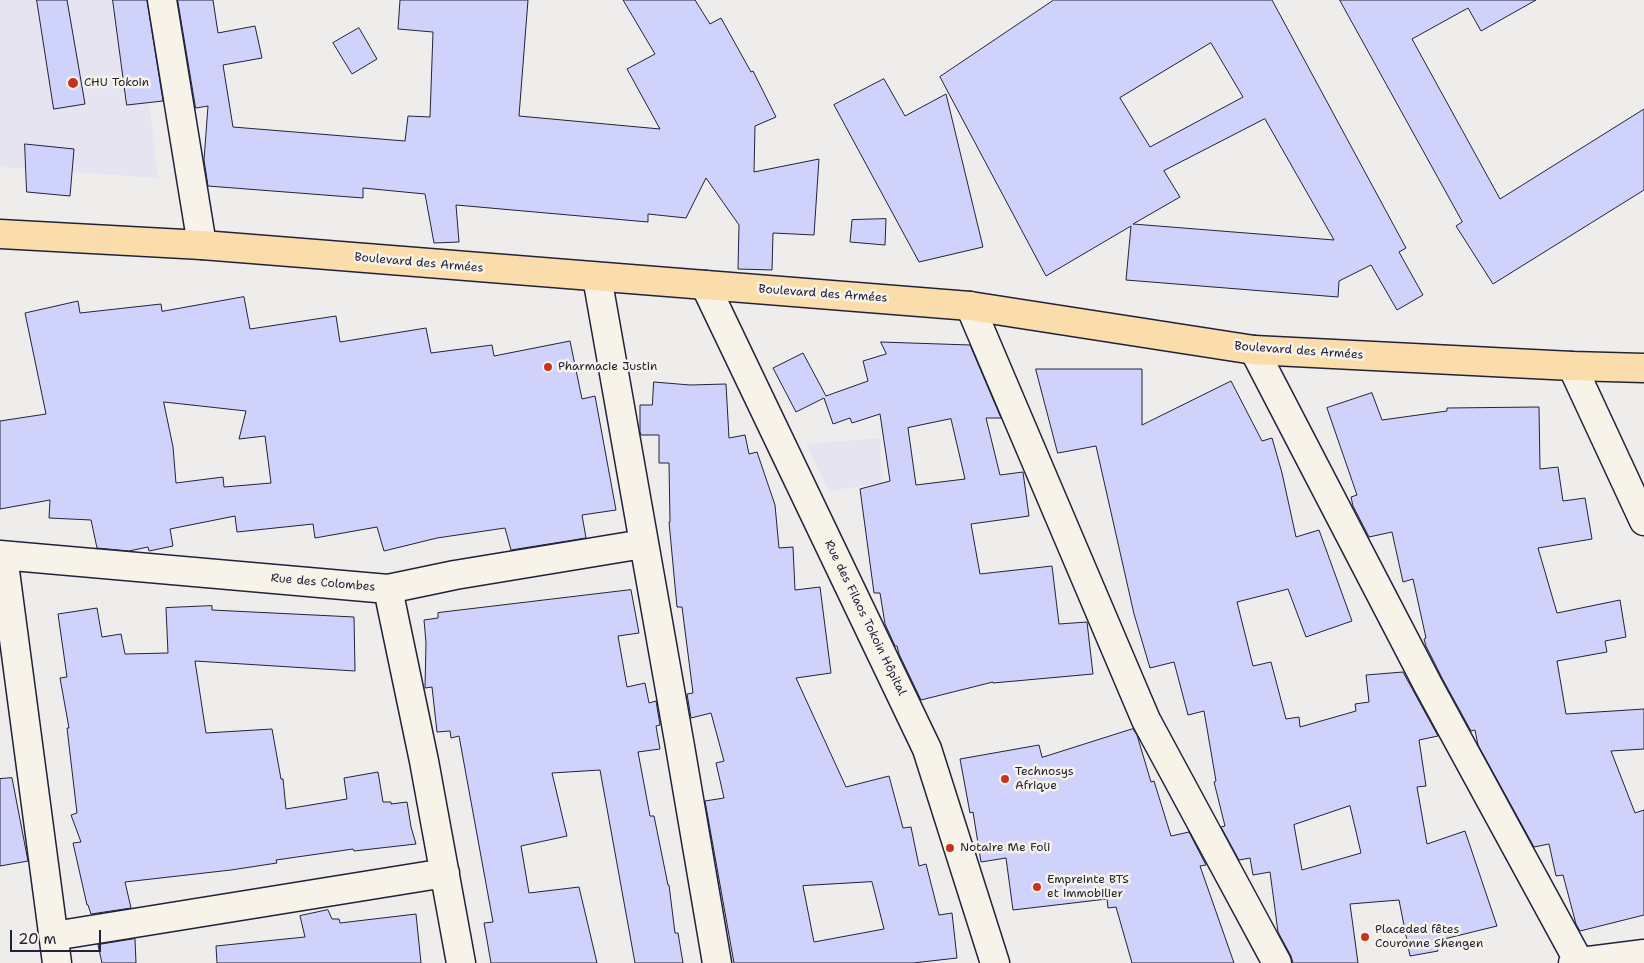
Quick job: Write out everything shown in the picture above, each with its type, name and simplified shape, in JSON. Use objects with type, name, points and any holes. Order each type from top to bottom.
[{"type":"main road","name":"Boulevard des Armées","points":[[0,234],[202,245],[970,306],[1254,350],[1644,368]]},
{"type":"street","points":[[162,0],[202,245]]},
{"type":"street","points":[[597,277],[717,963]]},
{"type":"street","name":"Rue des Filaos Tokoin Hôpital","points":[[705,285],[927,748],[995,963]]},
{"type":"street","points":[[970,306],[1146,720],[1277,963]]},
{"type":"street","points":[[1254,350],[1428,685],[1576,963],[1644,954]]},
{"type":"street","points":[[1572,366],[1644,520]]},
{"type":"street","name":"Rue des Colombes","points":[[2,556],[388,589],[455,575],[643,544]]},
{"type":"street","points":[[2,556],[57,963]]},
{"type":"street","points":[[388,589],[445,873],[461,963]]},
{"type":"street","points":[[54,936],[445,873]]},
{"type":"shaded area","name":"CHU Tokoin","points":[[0,0],[137,0],[158,178],[0,167]]},
{"type":"shaded area","points":[[880,438],[882,483],[829,491],[806,444]]},
{"type":"building","points":[[37,0],[67,0],[85,104],[54,109]]},
{"type":"building","points":[[113,0],[147,0],[163,101],[127,105]]},
{"type":"building","points":[[178,0],[213,0],[218,33],[255,26],[262,58],[223,65],[233,127],[405,141],[408,116],[430,117],[433,32],[398,29],[400,0],[528,0],[519,116],[660,129],[627,69],[655,54],[623,0],[695,0],[710,24],[721,18],[751,72],[753,71],[776,117],[755,126],[754,172],[819,159],[814,235],[773,233],[772,270],[738,269],[739,225],[706,178],[686,218],[648,214],[648,222],[456,205],[459,242],[434,243],[425,194],[363,188],[363,198],[208,186],[204,160],[208,106],[196,108]]},
{"type":"building","points":[[1054,0],[1272,0],[1406,248],[1399,252],[1423,295],[1397,310],[1371,265],[1339,281],[1338,297],[1126,280],[1131,226],[1046,276],[940,77]],"holes":[[[1211,43],[1243,97],[1150,147],[1120,98]],[[1265,119],[1334,240],[1133,224],[1180,197],[1164,171]]]},
{"type":"building","points":[[1340,0],[1536,0],[1481,31],[1468,8],[1412,39],[1500,199],[1644,109],[1644,190],[1493,284],[1456,226],[1462,222]]},
{"type":"building","points":[[359,28],[377,59],[352,74],[333,43]]},
{"type":"building","points":[[884,79],[905,116],[946,94],[983,247],[919,262],[834,105]]},
{"type":"building","points":[[25,144],[74,149],[70,196],[27,192]]},
{"type":"building","points":[[886,219],[885,245],[850,242],[852,220]]},
{"type":"building","points":[[244,297],[250,329],[336,316],[340,342],[426,328],[431,353],[492,345],[494,356],[570,341],[582,399],[595,396],[616,510],[582,515],[586,538],[511,550],[505,528],[437,538],[384,551],[377,527],[315,538],[313,524],[237,532],[235,516],[170,529],[173,546],[149,551],[148,547],[129,551],[97,548],[91,520],[49,518],[50,500],[0,509],[0,421],[46,414],[25,313],[78,301],[80,313],[161,304],[162,311]],"holes":[[[164,402],[246,411],[239,439],[265,436],[271,483],[224,487],[223,477],[176,483],[173,447]]]},
{"type":"building","points":[[881,342],[970,345],[1001,418],[986,418],[1000,475],[1023,472],[1029,516],[971,524],[980,574],[1052,566],[1059,624],[1087,622],[1093,674],[993,682],[921,700],[885,624],[880,593],[874,593],[860,489],[890,481],[880,414],[852,423],[850,418],[833,424],[824,398],[796,412],[773,368],[803,353],[826,396],[868,381],[863,361],[886,354]],"holes":[[[951,419],[965,479],[916,485],[908,428]]]},
{"type":"building","points":[[1036,369],[1142,369],[1142,425],[1231,381],[1262,441],[1272,438],[1296,537],[1319,530],[1352,621],[1306,637],[1288,589],[1237,602],[1253,666],[1271,662],[1286,719],[1299,717],[1300,727],[1356,711],[1355,704],[1369,702],[1366,675],[1403,672],[1438,736],[1419,740],[1426,786],[1417,787],[1427,844],[1465,831],[1497,926],[1436,941],[1438,951],[1410,956],[1399,900],[1350,904],[1358,963],[1293,963],[1278,932],[1270,872],[1253,875],[1250,858],[1239,860],[1221,827],[1225,826],[1214,782],[1216,781],[1204,711],[1188,715],[1174,662],[1150,668],[1134,614],[1096,446],[1058,453]],"holes":[[[1350,806],[1361,853],[1302,870],[1294,825]]]},
{"type":"building","points":[[654,382],[690,385],[726,384],[729,438],[745,435],[749,454],[757,452],[775,505],[779,548],[793,547],[795,590],[820,587],[831,673],[796,678],[846,787],[889,776],[903,828],[911,827],[919,866],[926,864],[939,915],[952,913],[957,958],[913,963],[734,963],[705,801],[724,798],[716,763],[724,761],[711,713],[691,718],[687,694],[693,693],[682,607],[677,607],[669,522],[669,463],[659,463],[659,435],[641,435],[640,432],[640,405],[652,405]],"holes":[[[872,882],[884,929],[814,942],[803,886]]]},
{"type":"building","points":[[1372,393],[1382,420],[1447,411],[1447,408],[1539,407],[1540,469],[1558,467],[1563,501],[1585,498],[1592,539],[1538,548],[1557,613],[1620,600],[1626,637],[1605,641],[1607,652],[1557,661],[1566,714],[1644,709],[1644,749],[1611,751],[1635,813],[1644,810],[1644,915],[1580,931],[1576,924],[1563,875],[1556,876],[1549,844],[1534,847],[1478,745],[1475,730],[1471,731],[1442,678],[1426,646],[1424,639],[1426,638],[1413,579],[1403,582],[1392,532],[1369,537],[1353,506],[1351,497],[1357,495],[1327,408]]},
{"type":"building","points":[[631,590],[639,633],[618,636],[627,687],[645,683],[649,703],[656,701],[660,725],[656,726],[660,749],[638,752],[650,816],[654,816],[669,885],[675,933],[678,933],[683,963],[635,963],[600,770],[552,773],[567,836],[521,846],[529,893],[579,887],[597,963],[491,963],[484,923],[493,922],[459,736],[451,738],[450,731],[437,732],[432,687],[425,688],[426,643],[424,620],[438,618],[438,613]]},
{"type":"building","points":[[212,606],[212,610],[354,617],[355,671],[195,661],[206,733],[272,729],[281,779],[283,779],[286,809],[347,799],[344,778],[378,772],[383,802],[391,802],[391,804],[407,802],[416,844],[354,851],[353,849],[276,860],[277,863],[231,870],[125,882],[131,908],[91,914],[87,905],[73,843],[81,842],[71,815],[77,813],[67,728],[69,728],[60,678],[67,677],[58,614],[97,608],[102,637],[121,634],[125,654],[168,653],[166,608]]},
{"type":"building","points":[[1133,729],[1137,735],[1151,782],[1154,781],[1171,836],[1189,832],[1206,865],[1200,866],[1234,963],[1132,963],[1116,907],[1108,908],[1107,899],[1013,910],[1006,858],[981,862],[973,812],[970,813],[960,759],[1039,745],[1042,757]]},
{"type":"building","points":[[12,778],[28,861],[0,866],[0,779]]},
{"type":"building","points":[[328,910],[332,919],[339,919],[340,923],[416,914],[421,963],[217,963],[216,946],[305,937],[300,916]]},
{"type":"building","points":[[135,939],[136,963],[102,963],[98,945]]},
{"type":"place","name":"CHU Tokoin","points":[[73,83]]},
{"type":"place","name":"Pharmacie Justin","points":[[548,367]]},
{"type":"place","name":"Technosys Afrique","points":[[1005,779]]},
{"type":"place","name":"Notaire Me Foli","points":[[950,848]]},
{"type":"place","name":"Empreinte BTS et immobilier","points":[[1037,887]]},
{"type":"place","name":"Placeded fêtes Couronne Shengen","points":[[1365,937]]}]
